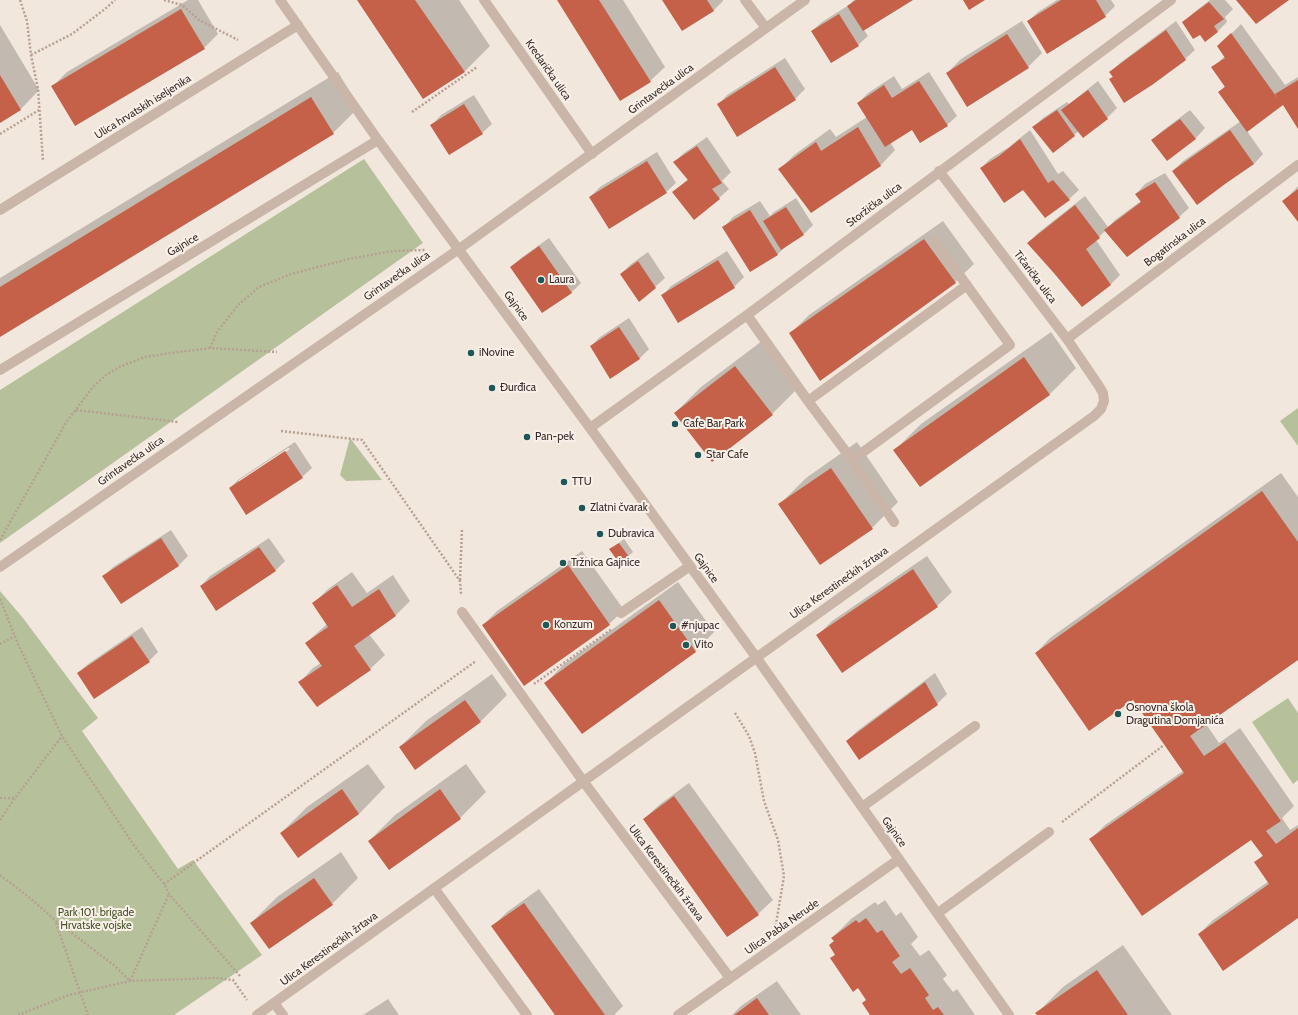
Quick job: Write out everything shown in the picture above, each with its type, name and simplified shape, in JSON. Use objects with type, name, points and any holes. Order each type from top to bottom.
[{"type":"street","name":"Gajnice","points":[[280,0],[378,140],[756,657],[1009,1015]]},
{"type":"street","name":"Kredarička ulica","points":[[484,0],[592,154]]},
{"type":"street","points":[[745,0],[766,28]]},
{"type":"street","name":"Grintavečka ulica","points":[[0,567],[458,249],[805,0]]},
{"type":"street","name":"Storžička ulica","points":[[590,428],[747,315],[1171,0]]},
{"type":"street","name":"Ulica hrvatskih iseljenika","points":[[0,210],[298,25]]},
{"type":"street","name":"Gajnice","points":[[0,370],[378,140]]},
{"type":"street","name":"Bogatinska ulica","points":[[1066,339],[1298,165]]},
{"type":"street","name":"Tičarička ulica","points":[[939,171],[1066,339],[1099,386],[1103,393],[1104,401]]},
{"type":"street","points":[[852,460],[1010,345],[934,240]]},
{"type":"street","points":[[808,401],[967,285]]},
{"type":"street","points":[[747,315],[852,460],[894,522]]},
{"type":"street","name":"Ulica Kerestinečkih žrtava","points":[[256,1015],[1094,416],[1101,409],[1104,401]]},
{"type":"street","points":[[621,613],[690,566]]},
{"type":"street","points":[[462,612],[583,781]]},
{"type":"street","points":[[862,807],[975,726]]},
{"type":"street","name":"Ulica Kerestinečkih žrtava","points":[[583,781],[730,978]]},
{"type":"street","points":[[938,913],[1049,832]]},
{"type":"street","name":"Ulica Pabla Nerude","points":[[678,1015],[899,859]]},
{"type":"street","points":[[434,888],[527,1015]]},
{"type":"street","points":[[274,1003],[283,1015]]},
{"type":"path","points":[[20,0],[27,21],[31,54],[38,89],[43,168]]},
{"type":"path","points":[[31,54],[72,34],[115,0]]},
{"type":"path","points":[[164,0],[182,4],[199,20],[241,42]]},
{"type":"path","points":[[412,112],[478,67]]},
{"type":"path","points":[[0,134],[39,110]]},
{"type":"path","points":[[210,348],[217,332],[238,306],[259,287],[291,274],[349,258],[393,252],[426,250]]},
{"type":"path","points":[[0,540],[67,421],[93,387],[106,374],[119,367],[145,357],[210,348],[278,352]]},
{"type":"path","points":[[76,410],[185,422]]},
{"type":"path","points":[[281,431],[362,440],[460,581]]},
{"type":"path","points":[[462,529],[460,581],[462,612]]},
{"type":"path","points":[[0,599],[15,636],[62,736],[134,847],[164,884],[169,894],[240,976]]},
{"type":"path","points":[[531,686],[612,628]]},
{"type":"path","points":[[0,644],[15,636]]},
{"type":"path","points":[[164,884],[490,651]]},
{"type":"path","points":[[735,714],[749,736],[755,753],[764,802],[778,840],[784,876],[775,928]]},
{"type":"path","points":[[0,820],[62,736]]},
{"type":"path","points":[[1049,832],[1164,745]]},
{"type":"path","points":[[0,798],[15,798]]},
{"type":"path","points":[[0,875],[56,921],[115,966],[130,981]]},
{"type":"path","points":[[130,981],[169,894]]},
{"type":"path","points":[[56,921],[79,993],[88,1015]]},
{"type":"path","points":[[18,1015],[69,995],[130,981],[216,978],[233,980],[249,1003]]},
{"type":"green space","points":[[364,159],[423,243],[0,543],[0,390]]},
{"type":"green space","points":[[1298,408],[1298,446],[1280,421]]},
{"type":"green space","points":[[350,438],[382,480],[346,481],[340,475]]},
{"type":"green space","name":"Park 101. brigade Hrvatske vojske","points":[[0,591],[23,618],[98,718],[82,731],[178,869],[193,860],[262,955],[174,1015],[0,1015]]},
{"type":"green space","points":[[1288,698],[1298,713],[1298,780],[1293,784],[1252,722]]},
{"type":"building","points":[[357,0],[415,0],[465,72],[423,99]]},
{"type":"building","points":[[557,0],[599,0],[651,82],[620,101]]},
{"type":"building","points":[[662,0],[707,0],[714,11],[682,31]]},
{"type":"building","points":[[856,0],[913,0],[863,31],[847,6]]},
{"type":"building","points":[[963,0],[985,0],[969,10]]},
{"type":"building","points":[[1061,0],[1096,0],[1106,17],[1047,54],[1027,21]]},
{"type":"building","points":[[1236,0],[1289,0],[1256,24]]},
{"type":"building","points":[[1209,2],[1224,19],[1214,26],[1218,32],[1205,42],[1200,35],[1193,39],[1182,22]]},
{"type":"building","points":[[181,9],[205,49],[75,126],[51,86]]},
{"type":"building","points":[[839,14],[859,46],[831,63],[811,31]]},
{"type":"building","points":[[1166,30],[1186,60],[1124,103],[1109,79],[1113,77],[1109,72]]},
{"type":"building","points":[[1231,33],[1278,99],[1275,94],[1298,80],[1298,129],[1283,105],[1247,132],[1218,92],[1225,87],[1211,67],[1225,58],[1217,46]]},
{"type":"building","points":[[1007,34],[1029,68],[967,107],[946,73]]},
{"type":"building","points":[[775,67],[796,100],[737,137],[717,104]]},
{"type":"building","points":[[0,75],[21,110],[0,123]]},
{"type":"building","points":[[919,81],[948,126],[920,143],[912,130],[885,147],[857,103],[884,85],[892,98]]},
{"type":"building","points":[[1088,90],[1108,119],[1083,138],[1061,110]]},
{"type":"building","points":[[311,97],[334,134],[0,337],[0,287]]},
{"type":"building","points":[[464,104],[483,134],[449,155],[430,125]]},
{"type":"building","points":[[1057,110],[1075,136],[1053,153],[1032,127]]},
{"type":"building","points":[[1180,119],[1196,139],[1167,161],[1151,140]]},
{"type":"building","points":[[858,127],[881,166],[811,213],[778,169],[816,142],[821,151]]},
{"type":"building","points":[[1230,130],[1254,164],[1197,205],[1172,171]]},
{"type":"building","points":[[1020,139],[1048,183],[1053,180],[1070,200],[1045,218],[1023,190],[1004,203],[980,168],[999,156]]},
{"type":"building","points":[[697,146],[722,183],[712,189],[720,199],[694,220],[672,192],[688,180],[673,162]]},
{"type":"building","points":[[647,161],[667,193],[609,229],[589,197]]},
{"type":"building","points":[[1155,182],[1180,218],[1127,257],[1104,230],[1141,202],[1135,194]]},
{"type":"building","points":[[1298,189],[1298,222],[1282,201]]},
{"type":"building","points":[[1075,205],[1100,238],[1086,249],[1111,285],[1082,307],[1027,243]]},
{"type":"building","points":[[786,207],[804,235],[781,250],[763,221]]},
{"type":"building","points":[[750,210],[778,255],[750,272],[722,227]]},
{"type":"building","points":[[924,239],[956,283],[820,381],[789,333]]},
{"type":"building","name":"Laura","points":[[539,246],[572,293],[542,313],[510,267]]},
{"type":"building","points":[[718,260],[735,288],[678,323],[661,295]]},
{"type":"building","points":[[638,261],[656,288],[639,302],[620,274]]},
{"type":"building","points":[[619,327],[640,359],[610,379],[590,346]]},
{"type":"building","points":[[1024,357],[1050,395],[920,487],[893,450]]},
{"type":"building","points":[[735,366],[773,415],[712,462],[674,413]]},
{"type":"building","points":[[285,451],[303,478],[246,515],[229,488]]},
{"type":"building","points":[[831,468],[873,529],[820,565],[778,504]]},
{"type":"building","points":[[1262,491],[1298,542],[1298,660],[1190,736],[1204,756],[1225,742],[1281,821],[1266,831],[1276,844],[1298,828],[1298,918],[1223,971],[1198,934],[1269,884],[1254,862],[1263,856],[1251,840],[1142,916],[1089,839],[1184,773],[1133,700],[1089,731],[1035,653]]},
{"type":"building","points":[[161,538],[179,566],[121,604],[102,576]]},
{"type":"building","points":[[619,543],[629,557],[620,564],[609,549]]},
{"type":"building","points":[[259,547],[276,571],[216,611],[200,586]]},
{"type":"building","name":"Konzum","points":[[568,565],[610,625],[524,686],[482,625]]},
{"type":"building","points":[[913,569],[938,607],[842,673],[816,635]]},
{"type":"building","points":[[337,585],[352,607],[379,589],[396,616],[354,646],[371,670],[317,707],[298,682],[322,666],[305,643],[328,627],[312,603]]},
{"type":"building","points":[[659,600],[696,652],[582,734],[544,683]]},
{"type":"building","points":[[132,636],[150,662],[94,699],[77,673]]},
{"type":"building","points":[[925,682],[938,705],[859,760],[846,741]]},
{"type":"building","points":[[465,700],[481,722],[415,770],[399,747]]},
{"type":"building","points":[[342,789],[359,814],[298,858],[280,833]]},
{"type":"building","points":[[440,789],[461,819],[389,870],[368,841]]},
{"type":"building","points":[[674,796],[759,915],[727,937],[643,819]]},
{"type":"building","points":[[314,878],[333,905],[269,949],[250,923]]},
{"type":"building","points":[[524,903],[605,1015],[555,1015],[491,926]]},
{"type":"building","points":[[866,918],[877,933],[882,930],[900,956],[892,962],[901,974],[910,968],[929,995],[925,998],[933,1010],[938,1007],[944,1015],[870,1015],[862,1003],[866,1000],[858,988],[853,992],[830,958],[835,955],[829,945],[834,941],[831,938],[856,920],[859,923]]},
{"type":"building","points":[[1097,970],[1128,1015],[1037,1015],[1035,1013]]},
{"type":"building","points":[[757,998],[769,1015],[734,1015]]},
{"type":"place","name":"Laura","points":[[541,280]]},
{"type":"place","name":"iNovine","points":[[471,353]]},
{"type":"place","name":"Đurđica","points":[[492,388]]},
{"type":"place","name":"Cafe Bar Park","points":[[675,424]]},
{"type":"place","name":"Pan-pek","points":[[527,437]]},
{"type":"place","name":"Star Cafe","points":[[698,455]]},
{"type":"place","name":"TTU","points":[[564,482]]},
{"type":"place","name":"Zlatni čvarak","points":[[582,508]]},
{"type":"place","name":"Dubravica","points":[[600,534]]},
{"type":"place","name":"Tržnica Gajnice","points":[[563,563]]},
{"type":"place","name":"Konzum","points":[[546,625]]},
{"type":"place","name":"#njupac","points":[[673,626]]},
{"type":"place","name":"Vito","points":[[686,645]]},
{"type":"place","name":"Osnovna škola Dragutina Domjanića","points":[[1118,714]]}]
